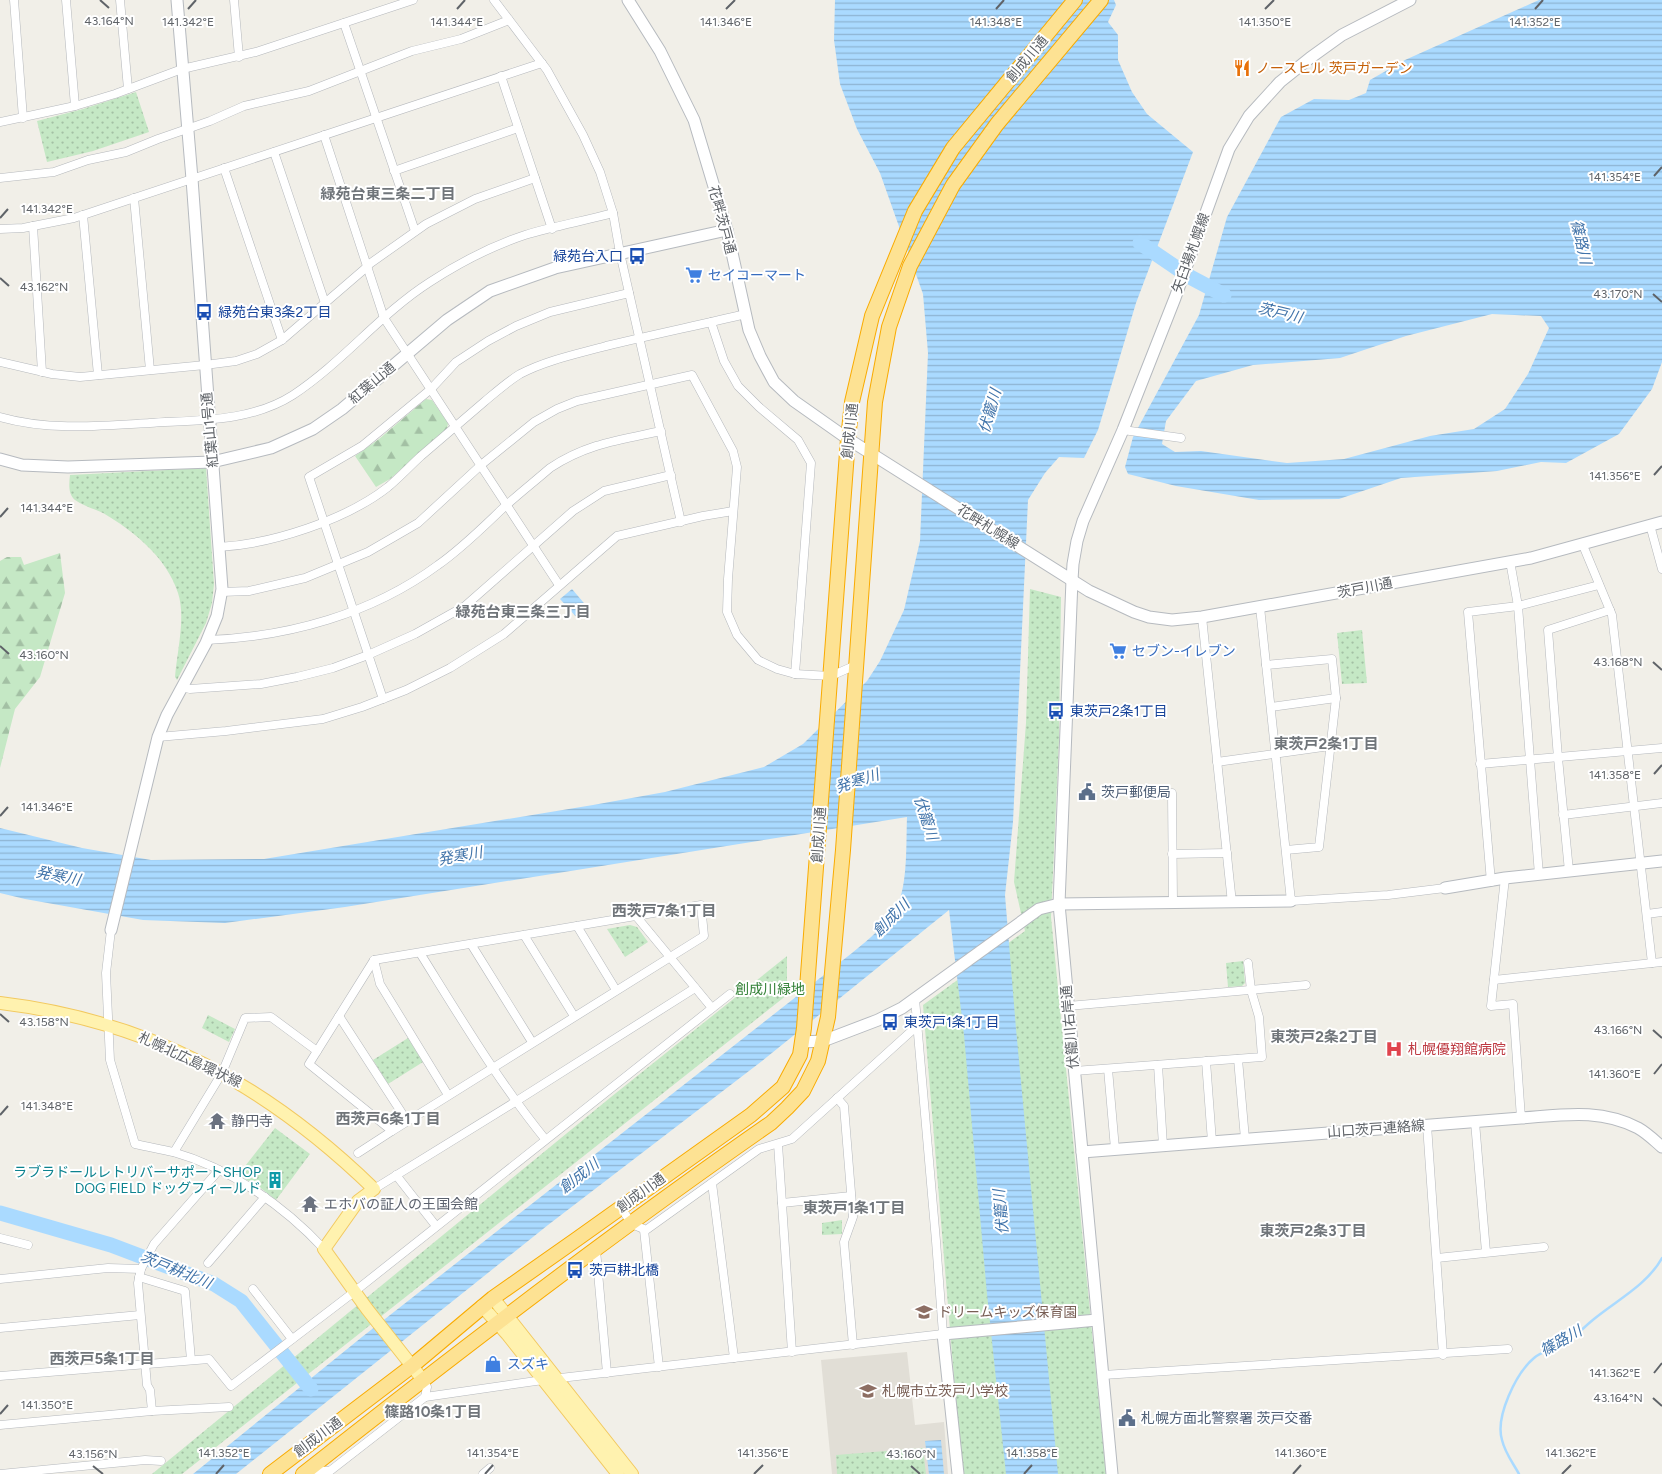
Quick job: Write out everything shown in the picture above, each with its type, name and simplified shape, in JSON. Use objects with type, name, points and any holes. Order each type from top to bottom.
[{"type":"highway","name":"創成川通","points":[[270,1474],[412,1366],[487,1302],[751,1115],[783,1087],[800,1055],[803,1035],[848,438],[852,402],[872,316],[915,211],[953,148],[1075,0]]},
{"type":"highway","name":"創成川通","points":[[306,1472],[502,1319],[596,1250],[638,1227],[652,1206],[771,1123],[803,1091],[818,1061],[828,1016],[843,850],[875,402],[889,327],[910,266],[953,185],[997,124],[1101,0]]},
{"type":"main road","name":"札幌北広島環状線","points":[[0,1003],[60,1012],[108,1025],[147,1039],[222,1072],[302,1125],[344,1160],[374,1189]]},
{"type":"main road","points":[[374,1189],[358,1202],[324,1249],[354,1292],[423,1380]]},
{"type":"main road","points":[[487,1302],[632,1474]]},
{"type":"main road","points":[[550,1379],[618,1474]]},
{"type":"street","points":[[14,0],[23,118]]},
{"type":"street","points":[[66,0],[75,106]]},
{"type":"street","points":[[120,0],[128,89]]},
{"type":"street","name":"紅葉山1号通","points":[[111,930],[158,737],[167,714],[207,640],[217,616],[221,592],[192,179],[177,0]]},
{"type":"street","points":[[0,122],[75,106],[182,69],[239,57],[413,0]]},
{"type":"street","points":[[494,0],[542,63],[564,98],[600,172],[613,213],[620,253],[681,522]]},
{"type":"street","name":"花畔茨戸通","points":[[628,0],[660,51],[694,120],[727,230],[749,330],[774,382],[794,401],[904,474]]},
{"type":"street","name":"矢臼場札幌線","points":[[1072,580],[1072,564],[1083,521],[1127,430],[1229,149],[1249,116],[1280,82],[1342,35],[1410,0]]},
{"type":"street","points":[[236,1],[239,57]]},
{"type":"street","points":[[0,178],[54,172],[88,160],[126,152],[210,121],[244,106],[309,90],[412,51],[460,39],[509,20]]},
{"type":"street","points":[[344,22],[414,231]]},
{"type":"street","points":[[0,230],[33,226],[83,215],[542,63]]},
{"type":"street","points":[[501,76],[552,228]]},
{"type":"street","points":[[394,171],[518,128]]},
{"type":"street","points":[[324,135],[384,318],[559,585]]},
{"type":"street","points":[[274,152],[325,303]]},
{"type":"street","points":[[224,168],[282,340]]},
{"type":"street","points":[[0,362],[42,372],[80,376],[205,365],[236,361],[257,354],[282,340],[368,265],[414,231],[475,199],[534,178]]},
{"type":"street","points":[[134,198],[150,370]]},
{"type":"street","points":[[0,417],[61,428],[209,420],[242,415],[267,408],[291,396],[318,378],[405,300],[430,282],[458,266],[525,235],[613,213]]},
{"type":"street","points":[[83,215],[98,375]]},
{"type":"street","points":[[33,226],[42,372]]},
{"type":"street","name":"紅葉山通","points":[[0,459],[22,465],[68,467],[212,462],[271,448],[313,429],[342,408],[447,320],[490,292],[555,268],[727,230]]},
{"type":"street","points":[[383,699],[309,477],[362,446],[431,389],[456,362],[488,341],[516,326],[550,312],[629,292]]},
{"type":"street","points":[[219,546],[240,546],[263,541],[324,521],[369,499],[388,487],[455,426],[519,375],[547,362],[640,338],[746,314]]},
{"type":"street","points":[[711,322],[724,361],[738,386],[759,407],[798,440],[811,463],[795,674]]},
{"type":"street","points":[[221,592],[249,591],[276,586],[305,578],[368,552],[418,523],[481,465],[534,422],[557,409],[577,402],[692,375],[733,451],[737,467],[727,612],[737,635],[758,660],[777,670],[795,674],[831,676],[856,667]]},
{"type":"street","points":[[1127,430],[1181,438]]},
{"type":"street","points":[[207,640],[245,638],[314,624],[353,611],[393,593],[432,569],[457,550],[506,505],[564,458],[584,449],[661,431]]},
{"type":"street","name":"花畔札幌線","points":[[904,474],[1072,580]]},
{"type":"street","points":[[182,687],[190,690],[261,684],[297,678],[333,668],[368,655],[415,634],[465,606],[573,511],[604,491],[671,475]]},
{"type":"street","points":[[158,737],[323,719],[362,707],[406,690],[450,668],[504,634],[617,536],[733,511]]},
{"type":"street","name":"茨戸川通","points":[[1072,580],[1134,612],[1149,617],[1172,620],[1260,607],[1531,558],[1662,522]]},
{"type":"street","points":[[1650,525],[1662,569]]},
{"type":"street","points":[[1582,543],[1612,615],[1652,963]]},
{"type":"street","points":[[1510,561],[1518,606],[1539,875]]},
{"type":"street","name":"伏籠川右岸通","points":[[1072,580],[1059,904],[1112,1474]]},
{"type":"street","points":[[1491,882],[1468,612],[1518,606],[1599,585]]},
{"type":"street","points":[[1260,607],[1291,901]]},
{"type":"street","points":[[1569,871],[1548,630],[1610,610]]},
{"type":"street","points":[[1202,617],[1232,903]]},
{"type":"street","points":[[1266,665],[1332,659],[1336,698],[1319,847],[1286,850]]},
{"type":"street","points":[[1271,707],[1336,698]]},
{"type":"street","points":[[1218,762],[1330,746]]},
{"type":"street","points":[[1480,764],[1662,748]]},
{"type":"street","points":[[1172,793],[1173,903]]},
{"type":"street","points":[[1563,815],[1662,803]]},
{"type":"street","points":[[1172,854],[1227,853]]},
{"type":"street","points":[[803,1035],[823,1041],[878,1020],[902,1008],[1039,909],[1059,904],[1232,903],[1388,895],[1491,882],[1505,878],[1662,861]]},
{"type":"street","points":[[1505,878],[1491,1006],[1513,1004],[1521,1118]]},
{"type":"street","points":[[358,1153],[532,1042],[704,936],[701,905],[374,960],[310,1064],[392,1131]]},
{"type":"street","points":[[1647,914],[1662,912]]},
{"type":"street","points":[[636,916],[712,1008]]},
{"type":"street","points":[[577,926],[616,990]]},
{"type":"street","points":[[111,930],[106,972],[110,1060],[135,1144],[174,1152],[218,1170],[253,1188],[312,1236],[324,1249]]},
{"type":"street","points":[[524,935],[574,1016]]},
{"type":"street","points":[[472,944],[532,1042]]},
{"type":"street","points":[[420,953],[491,1068],[545,1140]]},
{"type":"street","points":[[374,960],[380,984],[448,1095]]},
{"type":"street","points":[[1494,980],[1662,962]]},
{"type":"street","points":[[1074,1071],[1262,1057],[1259,1018],[1251,990],[1248,963]]},
{"type":"street","points":[[1068,1006],[1306,985]]},
{"type":"street","points":[[374,1189],[695,988]]},
{"type":"street","points":[[0,1376],[209,1359],[231,1386],[354,1292],[730,994]]},
{"type":"street","points":[[915,999],[943,1334],[958,1474]]},
{"type":"street","points":[[339,1016],[407,1121]]},
{"type":"street","points":[[174,1152],[222,1072],[246,1018],[272,1017],[317,1051]]},
{"type":"street","points":[[621,1208],[638,1227],[646,1230],[759,1149],[792,1139],[917,1026]]},
{"type":"street","points":[[1238,1059],[1245,1140]]},
{"type":"street","points":[[1206,1061],[1212,1142]]},
{"type":"street","points":[[1158,1065],[1163,1146]]},
{"type":"street","points":[[1108,1069],[1115,1150]]},
{"type":"street","points":[[837,1098],[844,1106],[853,1217],[844,1242],[853,1345]]},
{"type":"street","name":"山口茨戸連絡線","points":[[1082,1152],[1594,1114],[1620,1120],[1639,1128],[1662,1147]]},
{"type":"street","points":[[1475,1122],[1486,1252]]},
{"type":"street","points":[[1427,1126],[1443,1355]]},
{"type":"street","points":[[778,1144],[792,1352]]},
{"type":"street","points":[[152,1411],[140,1315],[141,1271],[152,1248],[218,1170]]},
{"type":"street","points":[[396,1175],[436,1226]]},
{"type":"street","points":[[712,1183],[734,1358]]},
{"type":"street","points":[[782,1203],[851,1196]]},
{"type":"street","points":[[208,1263],[265,1197]]},
{"type":"street","points":[[638,1227],[659,1367]]},
{"type":"street","points":[[0,1238],[28,1245]]},
{"type":"street","points":[[1437,1258],[1544,1247]]},
{"type":"street","points":[[596,1250],[607,1373]]},
{"type":"street","points":[[0,1279],[108,1268],[141,1271],[185,1291],[191,1360]]},
{"type":"street","points":[[253,1289],[292,1339]]},
{"type":"street","points":[[0,1328],[140,1315]]},
{"type":"street","points":[[306,1472],[330,1471],[425,1397],[550,1379],[943,1334],[1097,1320]]},
{"type":"street","points":[[1103,1376],[1443,1355],[1508,1349]]},
{"type":"street","points":[[423,1380],[427,1387],[425,1397]]},
{"type":"street","points":[[0,1425],[152,1411],[229,1407]]},
{"type":"street","points":[[0,1474],[145,1460],[161,1461]]},
{"type":"street","points":[[483,1474],[490,1468]]},
{"type":"shaded area","name":"札幌市立茨戸小学校","points":[[907,1352],[915,1425],[944,1422],[948,1474],[832,1474],[821,1360]]},
{"type":"green space","points":[[136,92],[149,132],[93,151],[47,162],[37,121]]},
{"type":"green space","points":[[426,399],[432,400],[448,423],[447,429],[390,479],[376,487],[355,456],[379,439]]},
{"type":"green space","points":[[206,468],[214,584],[212,603],[206,623],[177,680],[175,677],[181,613],[178,593],[173,580],[158,557],[137,537],[103,513],[85,506],[73,498],[69,485],[70,475]]},
{"type":"green space","points":[[60,553],[65,593],[40,677],[15,709],[0,768],[0,561],[7,557],[21,557],[24,565]]},
{"type":"green space","points":[[1030,589],[1061,597],[1059,739],[1051,917],[1106,1474],[962,1474],[923,1005],[1025,931],[1014,882],[1026,723]]},
{"type":"green space","points":[[1362,630],[1367,683],[1342,684],[1337,633]]},
{"type":"green space","points":[[630,925],[637,927],[648,942],[625,957],[607,929]]},
{"type":"green space","name":"創成川緑地","points":[[787,956],[787,995],[182,1474],[152,1474],[611,1097]]},
{"type":"green space","points":[[1243,961],[1245,983],[1242,986],[1228,987],[1226,963]]},
{"type":"green space","points":[[208,1015],[235,1029],[229,1042],[202,1028]]},
{"type":"green space","points":[[408,1038],[423,1062],[388,1084],[373,1060]]},
{"type":"green space","points":[[275,1128],[310,1154],[276,1200],[258,1186],[238,1175]]},
{"type":"green space","points":[[842,1220],[842,1234],[822,1235],[822,1223]]},
{"type":"green space","points":[[923,1448],[926,1474],[837,1474],[836,1455]]},
{"type":"water","points":[[835,0],[1114,0],[1116,5],[1108,22],[1118,35],[1118,60],[1132,92],[1147,114],[1193,152],[1136,303],[1098,430],[1084,458],[1059,457],[1045,473],[1028,500],[1013,822],[1005,895],[1058,1474],[1006,1474],[987,1294],[964,1035],[949,910],[762,1061],[548,1225],[236,1474],[193,1474],[362,1337],[871,937],[888,919],[901,897],[906,862],[907,817],[345,907],[225,923],[143,920],[0,893],[0,828],[82,848],[151,860],[264,859],[593,805],[665,792],[764,767],[803,744],[867,681],[880,661],[904,610],[920,541],[928,353],[923,294],[880,173],[857,129],[840,84],[834,40]]},
{"type":"water","points":[[1539,0],[1662,0],[1662,362],[1652,389],[1619,434],[1566,463],[1541,462],[1497,471],[1401,478],[1339,499],[1259,500],[1176,486],[1128,474],[1125,467],[1133,437],[1199,315],[1227,217],[1281,117],[1314,99],[1349,100],[1366,93],[1370,80],[1405,60]],"holes":[[[1492,314],[1541,316],[1549,328],[1528,374],[1505,409],[1474,429],[1430,436],[1344,459],[1287,463],[1201,451],[1175,452],[1162,444],[1166,421],[1196,381],[1253,365],[1340,358],[1406,336]]]},
{"type":"water","points":[[572,589],[589,609],[578,619],[560,599]]},
{"type":"water","points":[[941,1440],[944,1474],[929,1474],[925,1441]]},
{"type":"waterway","name":"茨戸川","points":[[1140,243],[1190,277],[1224,295]]},
{"type":"waterway","name":"茨戸耕北川","points":[[0,1213],[111,1245],[214,1284],[241,1301],[311,1389]]},
{"type":"waterway","name":"篠路川","points":[[1519,1474],[1505,1449],[1501,1430],[1504,1408],[1520,1374],[1534,1358],[1569,1341],[1594,1319],[1631,1292],[1656,1268],[1662,1258]]},
{"type":"place","name":"ノースヒル 茨戸ガーデン","points":[[1242,68]]},
{"type":"place","name":"緑苑台入口","points":[[637,256]]},
{"type":"place","name":"セイコーマート","points":[[694,275]]},
{"type":"place","name":"緑苑台東3条2丁目","points":[[204,312]]},
{"type":"place","name":"セブン-イレブン","points":[[1118,651]]},
{"type":"place","name":"東茨戸2条1丁目","points":[[1056,711]]},
{"type":"place","name":"茨戸郵便局","points":[[1087,792]]},
{"type":"place","name":"東茨戸1条1丁目","points":[[890,1022]]},
{"type":"place","name":"札幌優翔館病院","points":[[1394,1049]]},
{"type":"place","name":"静円寺","points":[[217,1121]]},
{"type":"place","name":"ラブラドールレトリバーサポートSHOP DOG FIELD ドッグフィールド","points":[[275,1180]]},
{"type":"place","name":"エホバの証人の王国会館","points":[[310,1204]]},
{"type":"place","name":"茨戸耕北橋","points":[[575,1270]]},
{"type":"place","name":"ドリームキッズ保育園","points":[[924,1312]]},
{"type":"place","name":"スズキ","points":[[493,1364]]},
{"type":"place","name":"札幌市立茨戸小学校","points":[[868,1391]]},
{"type":"place","name":"札幌方面北警察署 茨戸交番","points":[[1127,1418]]},
{"type":"district","name":"緑苑台東三条二丁目","points":[[388,194]]},
{"type":"district","name":"緑苑台東三条三丁目","points":[[523,612]]},
{"type":"district","name":"東茨戸2条1丁目","points":[[1326,744]]},
{"type":"district","name":"西茨戸7条1丁目","points":[[664,911]]},
{"type":"district","name":"東茨戸2条2丁目","points":[[1324,1037]]},
{"type":"district","name":"西茨戸6条1丁目","points":[[388,1119]]},
{"type":"district","name":"東茨戸1条1丁目","points":[[854,1208]]},
{"type":"district","name":"東茨戸2条3丁目","points":[[1313,1231]]},
{"type":"district","name":"西茨戸5条1丁目","points":[[102,1359]]},
{"type":"district","name":"篠路10条1丁目","points":[[433,1412]]},
{"type":"water label","name":"伏籠川","points":[[990,411]]},
{"type":"water label","name":"発寒川","points":[[857,781]]},
{"type":"water label","name":"伏籠川","points":[[926,818]]},
{"type":"water label","name":"発寒川","points":[[460,856]]},
{"type":"water label","name":"発寒川","points":[[58,876]]},
{"type":"water label","name":"創成川","points":[[891,918]]},
{"type":"water label","name":"創成川","points":[[579,1176]]},
{"type":"water label","name":"伏籠川","points":[[1001,1212]]}]
